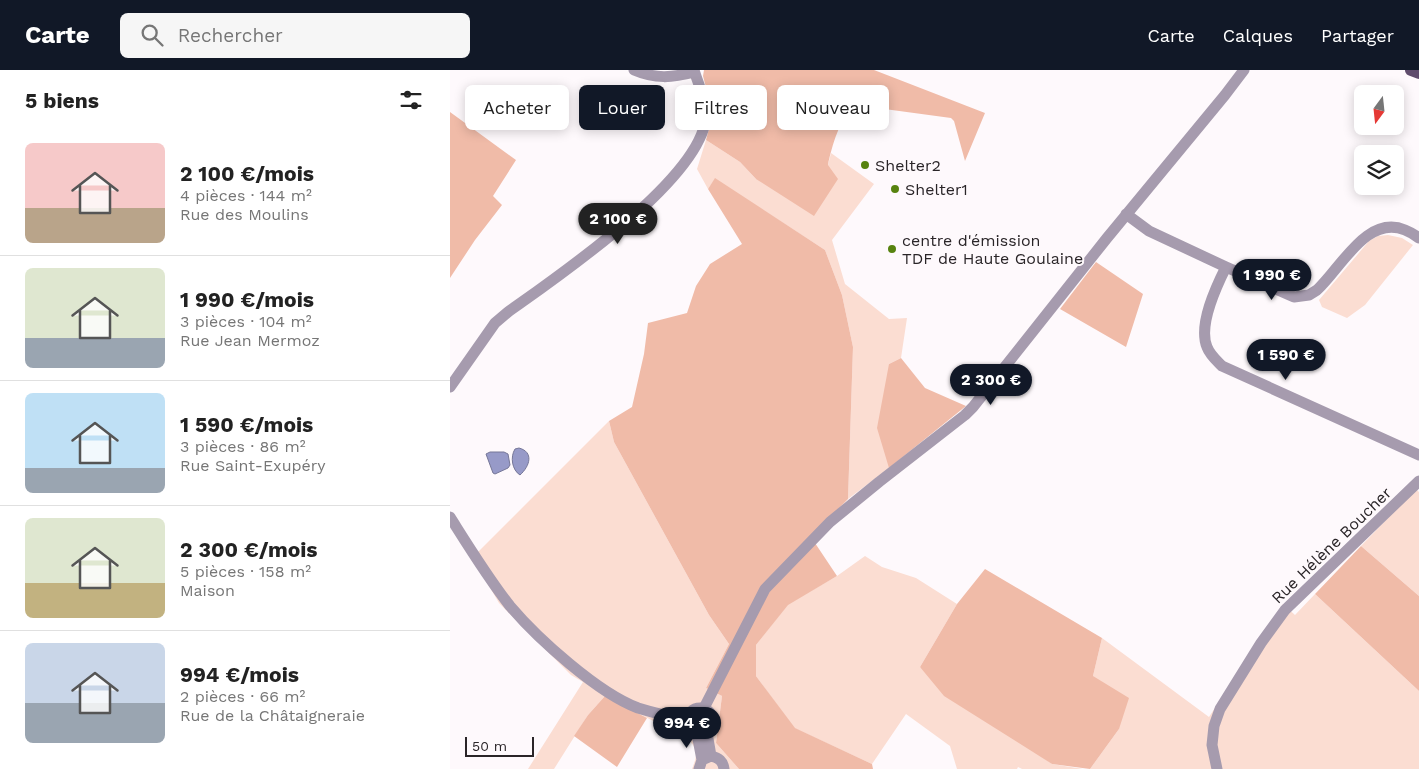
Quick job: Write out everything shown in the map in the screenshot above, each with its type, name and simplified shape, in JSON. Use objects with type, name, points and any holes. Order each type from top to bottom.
[{"type":"main road","points":[[1411,70],[1419,73]]},
{"type":"street","points":[[450,387],[495,323],[638,213],[680,168],[700,138],[706,114],[705,102],[694,71],[659,77],[634,70]]},
{"type":"street","points":[[704,708],[765,589],[830,522],[965,415],[1244,70]]},
{"type":"street","points":[[1126,214],[1149,231],[1294,297],[1309,295],[1326,282],[1366,236],[1378,229],[1391,227],[1405,230],[1419,238]]},
{"type":"street","points":[[1226,267],[1210,305],[1204,330],[1206,345],[1212,356],[1222,366],[1419,456]]},
{"type":"street","name":"Rue Hélène Boucher","points":[[1216,769],[1212,745],[1214,726],[1220,709],[1261,643],[1285,610],[1419,481]]},
{"type":"street","points":[[450,517],[472,552],[510,605],[546,643],[612,694],[638,708],[687,719]]},
{"type":"street","points":[[695,708],[704,708],[714,717],[713,726],[702,733],[688,727],[688,714],[695,708]]},
{"type":"street","points":[[702,733],[704,762],[719,759],[724,769]]},
{"type":"shaded area","points":[[704,70],[874,70],[985,113],[965,161],[954,121],[951,118],[889,110],[889,85],[777,85],[777,130],[839,130],[828,165],[838,179],[814,216],[756,179],[740,162],[706,140],[709,130],[767,130],[767,85],[705,85],[703,76]]},
{"type":"shaded area","points":[[450,112],[465,123],[465,130],[475,130],[516,160],[493,196],[502,205],[475,240],[450,278]]},
{"type":"shaded area","points":[[706,140],[740,162],[756,179],[828,165],[831,153],[874,184],[832,240],[845,284],[889,319],[907,318],[901,358],[889,364],[889,468],[848,499],[853,347],[842,295],[825,250],[715,179],[708,189],[697,169]]},
{"type":"shaded area","points":[[715,178],[825,250],[842,295],[853,347],[848,499],[811,537],[837,576],[788,605],[756,645],[756,676],[795,728],[872,764],[873,769],[739,769],[716,743],[722,696],[706,688],[729,644],[709,615],[614,442],[609,421],[632,407],[644,354],[648,323],[687,313],[696,286],[710,264],[742,244],[708,189]]},
{"type":"shaded area","points":[[1388,235],[1402,238],[1413,245],[1365,305],[1347,318],[1322,307],[1319,300],[1369,241],[1378,236]]},
{"type":"shaded area","points":[[1096,262],[1143,294],[1126,347],[1060,309]]},
{"type":"shaded area","points":[[901,358],[925,388],[966,406],[889,468],[877,428],[889,364]]},
{"type":"shaded area","points":[[609,421],[614,442],[709,615],[729,644],[706,688],[722,696],[716,743],[739,769],[692,769],[696,753],[694,746],[688,739],[605,696],[588,715],[554,769],[528,769],[583,682],[571,675],[499,603],[471,555],[479,551]]},
{"type":"shaded area","points":[[1416,489],[1419,492],[1419,596],[1361,546]]},
{"type":"shaded area","points":[[1361,546],[1419,596],[1419,691],[1315,594]]},
{"type":"shaded area","points":[[865,556],[882,567],[916,578],[957,604],[920,667],[1052,764],[1083,769],[1022,769],[1018,767],[1017,769],[957,769],[950,746],[906,714],[872,764],[794,728],[756,676],[756,645],[788,604],[837,576]]},
{"type":"shaded area","points":[[985,569],[1102,638],[1093,676],[1129,698],[1119,729],[1090,769],[1052,764],[944,696],[920,667],[957,604]]},
{"type":"shaded area","points":[[1315,594],[1419,691],[1419,769],[1090,769],[1119,729],[1093,676],[1102,638],[1209,717],[1283,604],[1295,615]]},
{"type":"shaded area","points":[[605,696],[647,718],[617,767],[574,736],[588,715]]},
{"type":"water","points":[[519,448],[524,450],[529,456],[528,464],[520,475],[515,470],[512,459],[513,452]]},
{"type":"water","points":[[490,452],[504,452],[508,454],[510,465],[508,468],[495,474],[493,473],[486,454]]},
{"type":"place","name":"Shelter2","points":[[865,165]]},
{"type":"place","name":"Shelter1","points":[[895,189]]},
{"type":"place","name":"centre d'émission TDF de Haute Goulaine","points":[[892,249]]}]
